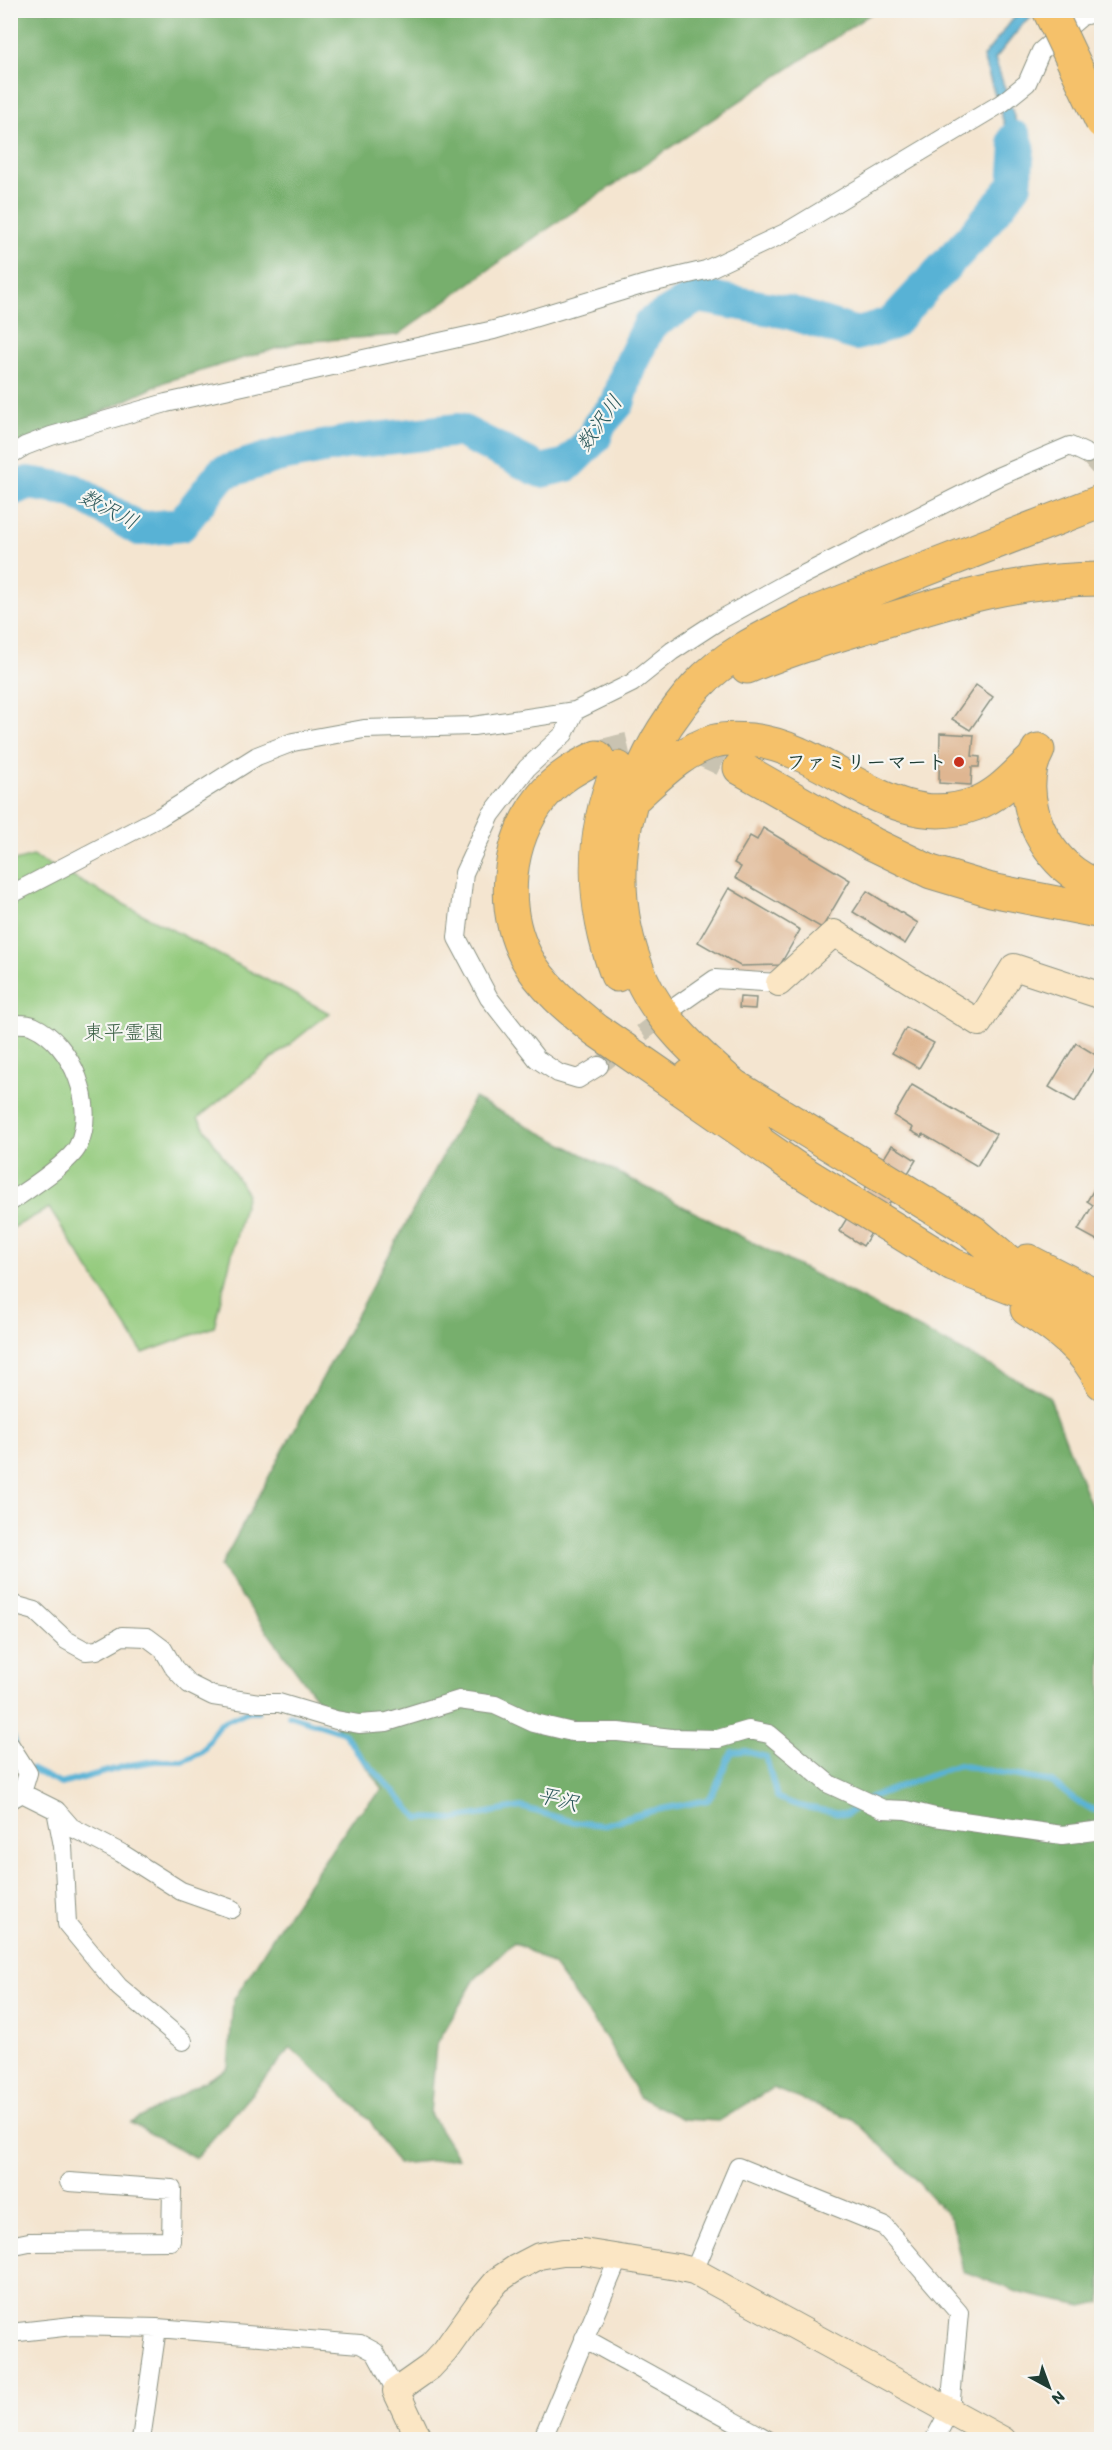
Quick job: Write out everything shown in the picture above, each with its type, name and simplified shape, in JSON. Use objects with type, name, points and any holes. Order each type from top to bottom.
[{"type":"highway","points":[[1049,10],[1101,122]]},
{"type":"highway","points":[[757,1139],[662,1047],[633,1007],[619,980],[607,948],[597,889],[598,833],[613,781],[624,756],[653,707],[674,682],[722,644],[752,625],[1094,468]]},
{"type":"highway","points":[[1101,501],[806,616],[763,638],[732,658],[696,687],[659,736],[637,778],[629,802],[620,854],[621,895],[627,937],[640,977],[679,1034],[734,1086],[973,1232],[1101,1299]]},
{"type":"highway","points":[[679,710],[721,680],[743,669],[798,647],[843,633],[966,595],[1037,582],[1101,579]]},
{"type":"highway","points":[[629,802],[681,757],[715,741],[741,739],[768,742],[794,750],[896,805],[925,812],[952,812],[977,804],[1002,788],[1036,754],[1030,809],[1037,825],[1046,842],[1065,866],[1101,888]]},
{"type":"highway","points":[[597,757],[574,769],[542,796],[529,816],[513,857],[511,899],[513,919],[527,958],[553,991],[596,1030],[645,1066],[757,1139],[794,1167],[1061,1332],[1084,1355],[1101,1383]]},
{"type":"highway","points":[[740,768],[873,844],[931,872],[991,890],[1101,912]]},
{"type":"highway","points":[[973,1232],[1062,1307],[1101,1331]]},
{"type":"highway","points":[[953,1265],[1062,1307]]},
{"type":"street","points":[[10,455],[25,446],[51,436],[166,403],[494,330],[642,285],[706,270],[785,233],[1002,103],[1028,83],[1041,51],[1082,16],[1101,11]]},
{"type":"street","points":[[10,895],[160,817],[257,756],[293,742],[364,729],[473,726],[575,711],[632,683],[672,651],[718,621],[821,565],[902,527],[995,478],[1070,446],[1094,468]]},
{"type":"street","points":[[575,711],[564,734],[527,768],[491,815],[464,873],[457,938],[489,998],[537,1059],[558,1074],[578,1079],[599,1066]]},
{"type":"street","points":[[675,1007],[715,979],[778,983],[834,933],[979,1023],[1014,967],[1101,996]]},
{"type":"street","points":[[10,1024],[32,1025],[53,1038],[67,1057],[77,1077],[84,1099],[85,1113],[78,1148],[55,1169],[10,1202]]},
{"type":"street","points":[[10,1604],[35,1611],[66,1640],[86,1651],[97,1650],[122,1636],[147,1637],[164,1649],[174,1668],[189,1684],[213,1696],[259,1703],[279,1703],[336,1720],[359,1724],[387,1722],[459,1700],[495,1705],[534,1723],[572,1732],[618,1732],[672,1738],[718,1739],[749,1730],[769,1734],[829,1784],[883,1809],[906,1810],[935,1817],[1062,1835],[1101,1830]]},
{"type":"street","points":[[10,1745],[28,1773],[16,1796],[56,1810],[71,1827],[121,1853],[181,1891],[232,1909]]},
{"type":"street","points":[[56,1810],[63,1846],[67,1924],[118,1987],[183,2041]]},
{"type":"street","points":[[694,2271],[738,2167],[884,2226],[959,2313],[950,2410],[934,2439]]},
{"type":"street","points":[[10,2246],[28,2242],[171,2241],[172,2189],[69,2182]]},
{"type":"street","points":[[396,2391],[430,2367],[445,2351],[498,2280],[539,2256],[563,2252],[619,2257],[694,2271],[1004,2439]]},
{"type":"street","points":[[542,2439],[619,2257]]},
{"type":"street","points":[[10,2333],[72,2326],[156,2328],[360,2344],[375,2352],[419,2439]]},
{"type":"street","points":[[141,2439],[156,2328]]},
{"type":"street","points":[[584,2338],[768,2439]]},
{"type":"green space","points":[[10,11],[875,11],[519,248],[398,335],[298,342],[167,381],[11,454]]},
{"type":"green space","name":"東平霊園","points":[[33,856],[329,1013],[198,1118],[247,1193],[214,1327],[143,1353],[49,1208],[11,1229],[11,862]]},
{"type":"green space","points":[[474,1098],[1049,1396],[1101,1532],[1101,2302],[1083,2306],[1020,2293],[963,2271],[952,2220],[907,2170],[853,2119],[772,2088],[719,2121],[683,2119],[639,2097],[606,2038],[553,1965],[514,1942],[475,1979],[436,2045],[430,2114],[458,2158],[397,2164],[369,2119],[291,2048],[196,2158],[131,2123],[228,2068],[233,2001],[281,1924],[352,1820],[383,1789],[220,1567]]},
{"type":"water","points":[[1023,11],[1040,11],[1023,24],[995,59],[1024,146],[1021,186],[1009,183],[1012,148],[983,57],[1014,18]]},
{"type":"building","points":[[976,685],[993,697],[970,730],[952,719]]},
{"type":"building","name":"ファミリーマート","points":[[940,733],[974,735],[972,756],[980,757],[979,767],[972,767],[971,785],[939,783]]},
{"type":"building","points":[[763,828],[850,880],[822,928],[735,878],[741,867],[734,863],[750,836],[757,840]]},
{"type":"building","points":[[729,888],[800,930],[780,965],[740,966],[698,942]]},
{"type":"building","points":[[867,891],[918,923],[905,944],[853,912]]},
{"type":"building","points":[[740,997],[756,998],[755,1009],[739,1008]]},
{"type":"building","points":[[906,1028],[934,1043],[919,1068],[892,1053]]},
{"type":"building","points":[[1076,1043],[1101,1058],[1075,1102],[1049,1087]]},
{"type":"building","points":[[912,1085],[996,1134],[977,1166],[923,1134],[922,1137],[911,1131],[913,1128],[894,1116]]},
{"type":"building","points":[[892,1145],[916,1160],[863,1246],[839,1231]]},
{"type":"building","points":[[1102,1176],[1102,1243],[1078,1230],[1093,1205],[1087,1201]]},
{"type":"waterway","name":"数沢川","points":[[10,490],[28,483],[73,490],[139,529],[181,525],[222,473],[276,456],[349,442],[459,430],[541,471],[567,465],[595,437],[599,425],[618,403],[628,370],[650,324],[698,296],[788,312],[856,334],[892,323],[976,233],[1015,185],[1018,147],[1015,138]]},
{"type":"waterway","name":"平沢","points":[[31,1769],[61,1784],[130,1765],[155,1761],[183,1761],[202,1752],[219,1724],[248,1711],[258,1711]]},
{"type":"waterway","name":"平沢","points":[[289,1715],[344,1733],[357,1752],[418,1818],[455,1819],[521,1807],[573,1822],[603,1825],[651,1811],[708,1800],[732,1752],[745,1751],[766,1757],[777,1797],[793,1804],[820,1810],[847,1814],[871,1797],[958,1765],[1052,1782],[1072,1798],[1093,1810],[1102,1809]]},
{"type":"waterway","name":"平沢","points":[[10,1731],[15,1742]]},
{"type":"tunnel","points":[[1087,454],[1102,471]]},
{"type":"tunnel","points":[[597,757],[640,747],[673,744],[699,749],[740,768]]},
{"type":"tunnel","points":[[599,1066],[669,1012]]},
{"type":"place","name":"ファミリーマート","points":[[959,762]]}]
